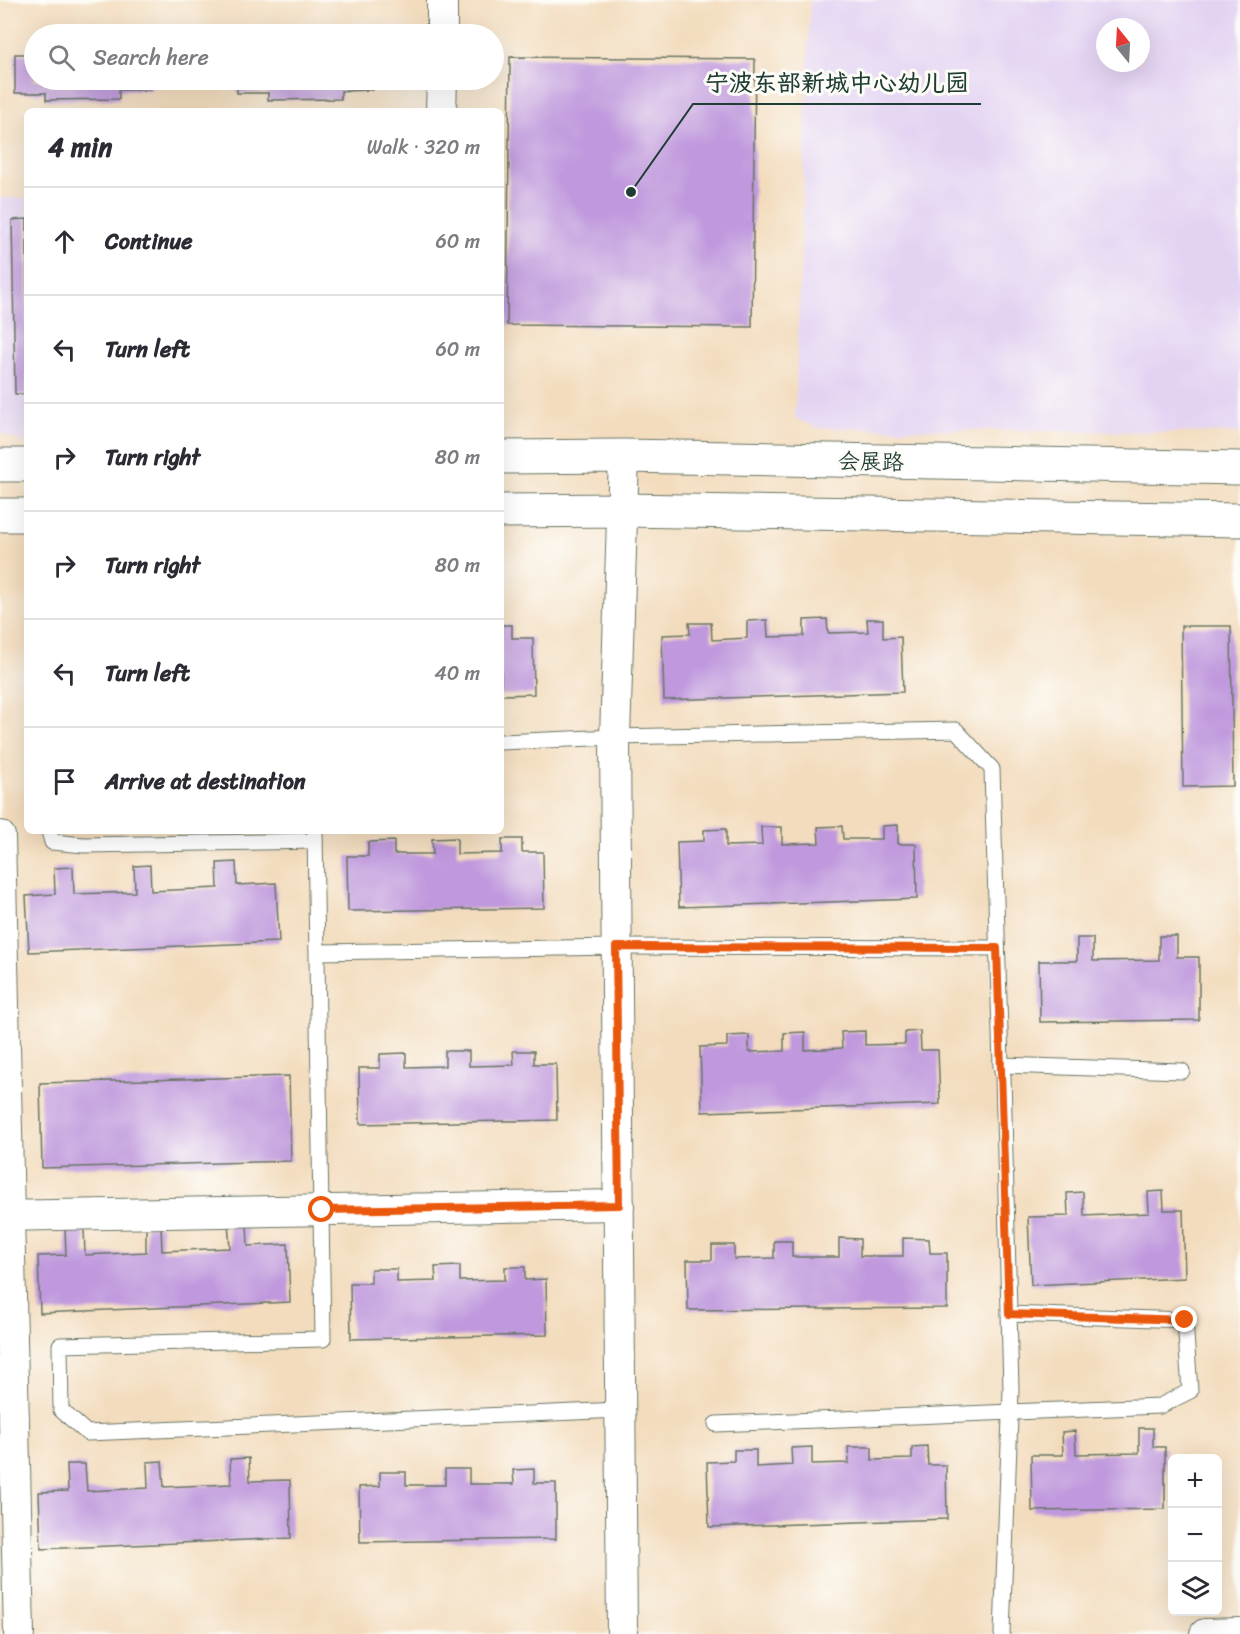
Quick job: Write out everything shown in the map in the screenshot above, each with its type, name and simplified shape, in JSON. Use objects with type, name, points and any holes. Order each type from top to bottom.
[{"type":"street","points":[[442,0],[442,24]]},
{"type":"street","points":[[441,108],[442,90]]},
{"type":"street","points":[[622,1634],[615,737],[624,456]]},
{"type":"street","name":"会展路","points":[[504,457],[624,456],[1240,468]]},
{"type":"street","points":[[0,465],[24,465]]},
{"type":"street","points":[[504,511],[623,510],[1240,520]]},
{"type":"street","points":[[0,515],[24,515]]},
{"type":"street","points":[[0,836],[4,1216],[20,1634]]},
{"type":"street","points":[[4,1216],[619,1205]]},
{"type":"street","points":[[1205,1634],[1240,1633]]},
{"type":"lane","points":[[504,742],[615,737],[956,730],[992,769],[1009,1314],[1010,1414],[1002,1634]]},
{"type":"lane","points":[[50,834],[52,842],[84,845],[315,836],[318,952],[323,1339],[60,1345],[60,1410],[87,1433],[620,1410]]},
{"type":"lane","points":[[318,952],[616,947],[997,948]]},
{"type":"lane","points":[[1001,1065],[1182,1071]]},
{"type":"lane","points":[[716,1424],[1010,1414],[1160,1406],[1190,1391],[1185,1320],[1009,1314]]},
{"type":"shaded area","points":[[810,0],[1240,0],[1240,433],[817,428],[795,418]]},
{"type":"shaded area","points":[[0,198],[24,198],[24,443],[0,433]]},
{"type":"building","points":[[15,54],[24,54],[24,90],[119,90],[119,99],[46,100],[46,93],[15,93]]},
{"type":"building","points":[[510,57],[755,59],[752,327],[507,325]]},
{"type":"building","points":[[237,90],[373,90],[341,91],[341,99],[268,100],[268,93],[237,93]]},
{"type":"building","points":[[24,219],[24,394],[15,394],[12,220]]},
{"type":"building","points":[[827,619],[828,633],[868,632],[867,619],[883,619],[883,638],[901,637],[903,692],[664,700],[662,635],[690,634],[689,623],[711,623],[712,640],[747,638],[747,621],[767,620],[768,637],[804,636],[804,620]]},
{"type":"building","points":[[504,625],[512,625],[512,638],[533,638],[534,694],[504,695]]},
{"type":"building","points":[[1181,626],[1231,626],[1233,786],[1183,787]]},
{"type":"building","points":[[898,825],[898,844],[916,844],[917,899],[679,907],[677,842],[704,841],[704,830],[726,829],[726,846],[762,845],[761,827],[782,827],[782,844],[819,843],[818,827],[842,826],[843,839],[882,839],[882,826]]},
{"type":"building","points":[[457,838],[457,854],[502,853],[502,839],[522,839],[522,852],[543,852],[544,908],[348,911],[347,856],[368,856],[368,842],[394,841],[394,854],[433,854],[432,839]]},
{"type":"building","points":[[236,862],[237,885],[276,883],[279,942],[29,952],[26,896],[55,894],[54,868],[73,867],[74,894],[135,892],[134,866],[150,865],[151,891],[218,888],[217,863]]},
{"type":"building","points":[[1159,936],[1177,936],[1177,957],[1199,957],[1199,1020],[1040,1022],[1039,961],[1077,961],[1077,938],[1093,938],[1093,961],[1159,960]]},
{"type":"building","points":[[865,1031],[865,1045],[905,1044],[905,1032],[920,1031],[921,1050],[938,1050],[940,1104],[702,1112],[700,1047],[727,1046],[727,1036],[749,1035],[749,1052],[784,1051],[784,1033],[805,1032],[805,1050],[842,1048],[841,1032]]},
{"type":"building","points":[[445,1051],[469,1051],[469,1066],[514,1065],[513,1051],[534,1051],[534,1064],[556,1064],[557,1120],[360,1124],[359,1068],[380,1068],[380,1054],[406,1053],[406,1067],[445,1066]]},
{"type":"building","points":[[289,1076],[291,1161],[42,1168],[40,1083]]},
{"type":"building","points":[[1163,1191],[1164,1210],[1183,1210],[1185,1278],[1031,1285],[1028,1217],[1068,1216],[1067,1193],[1083,1192],[1084,1216],[1149,1213],[1148,1192]]},
{"type":"building","points":[[247,1222],[248,1246],[288,1244],[290,1302],[40,1313],[38,1256],[66,1255],[65,1228],[84,1228],[85,1255],[146,1252],[146,1226],[161,1226],[162,1251],[230,1248],[228,1223]]},
{"type":"building","points":[[839,1238],[860,1239],[860,1256],[903,1256],[903,1238],[929,1239],[930,1253],[947,1253],[947,1308],[688,1310],[687,1260],[712,1260],[712,1245],[734,1245],[734,1259],[774,1258],[774,1241],[792,1241],[792,1257],[839,1257]]},
{"type":"building","points":[[460,1266],[460,1281],[505,1280],[505,1267],[525,1267],[525,1280],[546,1279],[547,1335],[351,1339],[350,1283],[371,1283],[371,1269],[397,1269],[397,1282],[436,1281],[435,1267]]},
{"type":"building","points":[[1139,1428],[1153,1428],[1153,1447],[1165,1447],[1165,1509],[1032,1511],[1031,1455],[1063,1455],[1062,1432],[1075,1431],[1076,1454],[1139,1453]]},
{"type":"building","points":[[927,1446],[928,1465],[946,1465],[947,1519],[709,1527],[707,1462],[734,1461],[734,1450],[756,1450],[756,1467],[792,1465],[791,1448],[812,1447],[812,1464],[849,1463],[848,1447],[872,1447],[872,1460],[912,1459],[912,1447]]},
{"type":"building","points":[[249,1458],[250,1481],[290,1480],[291,1538],[41,1549],[39,1492],[68,1491],[67,1464],[85,1464],[87,1491],[148,1488],[147,1462],[162,1461],[164,1487],[231,1484],[230,1459]]},
{"type":"building","points":[[445,1469],[469,1469],[469,1484],[514,1484],[513,1470],[534,1469],[534,1483],[556,1483],[556,1539],[360,1542],[359,1487],[380,1486],[380,1472],[406,1472],[406,1485],[445,1485]]},
{"type":"place","name":"宁波东部新城中心幼儿园","points":[[631,192]]},
{"type":"route","points":[[322,1210],[619,1205],[616,947],[997,948],[1003,1076],[1009,1314],[1185,1320]]}]
